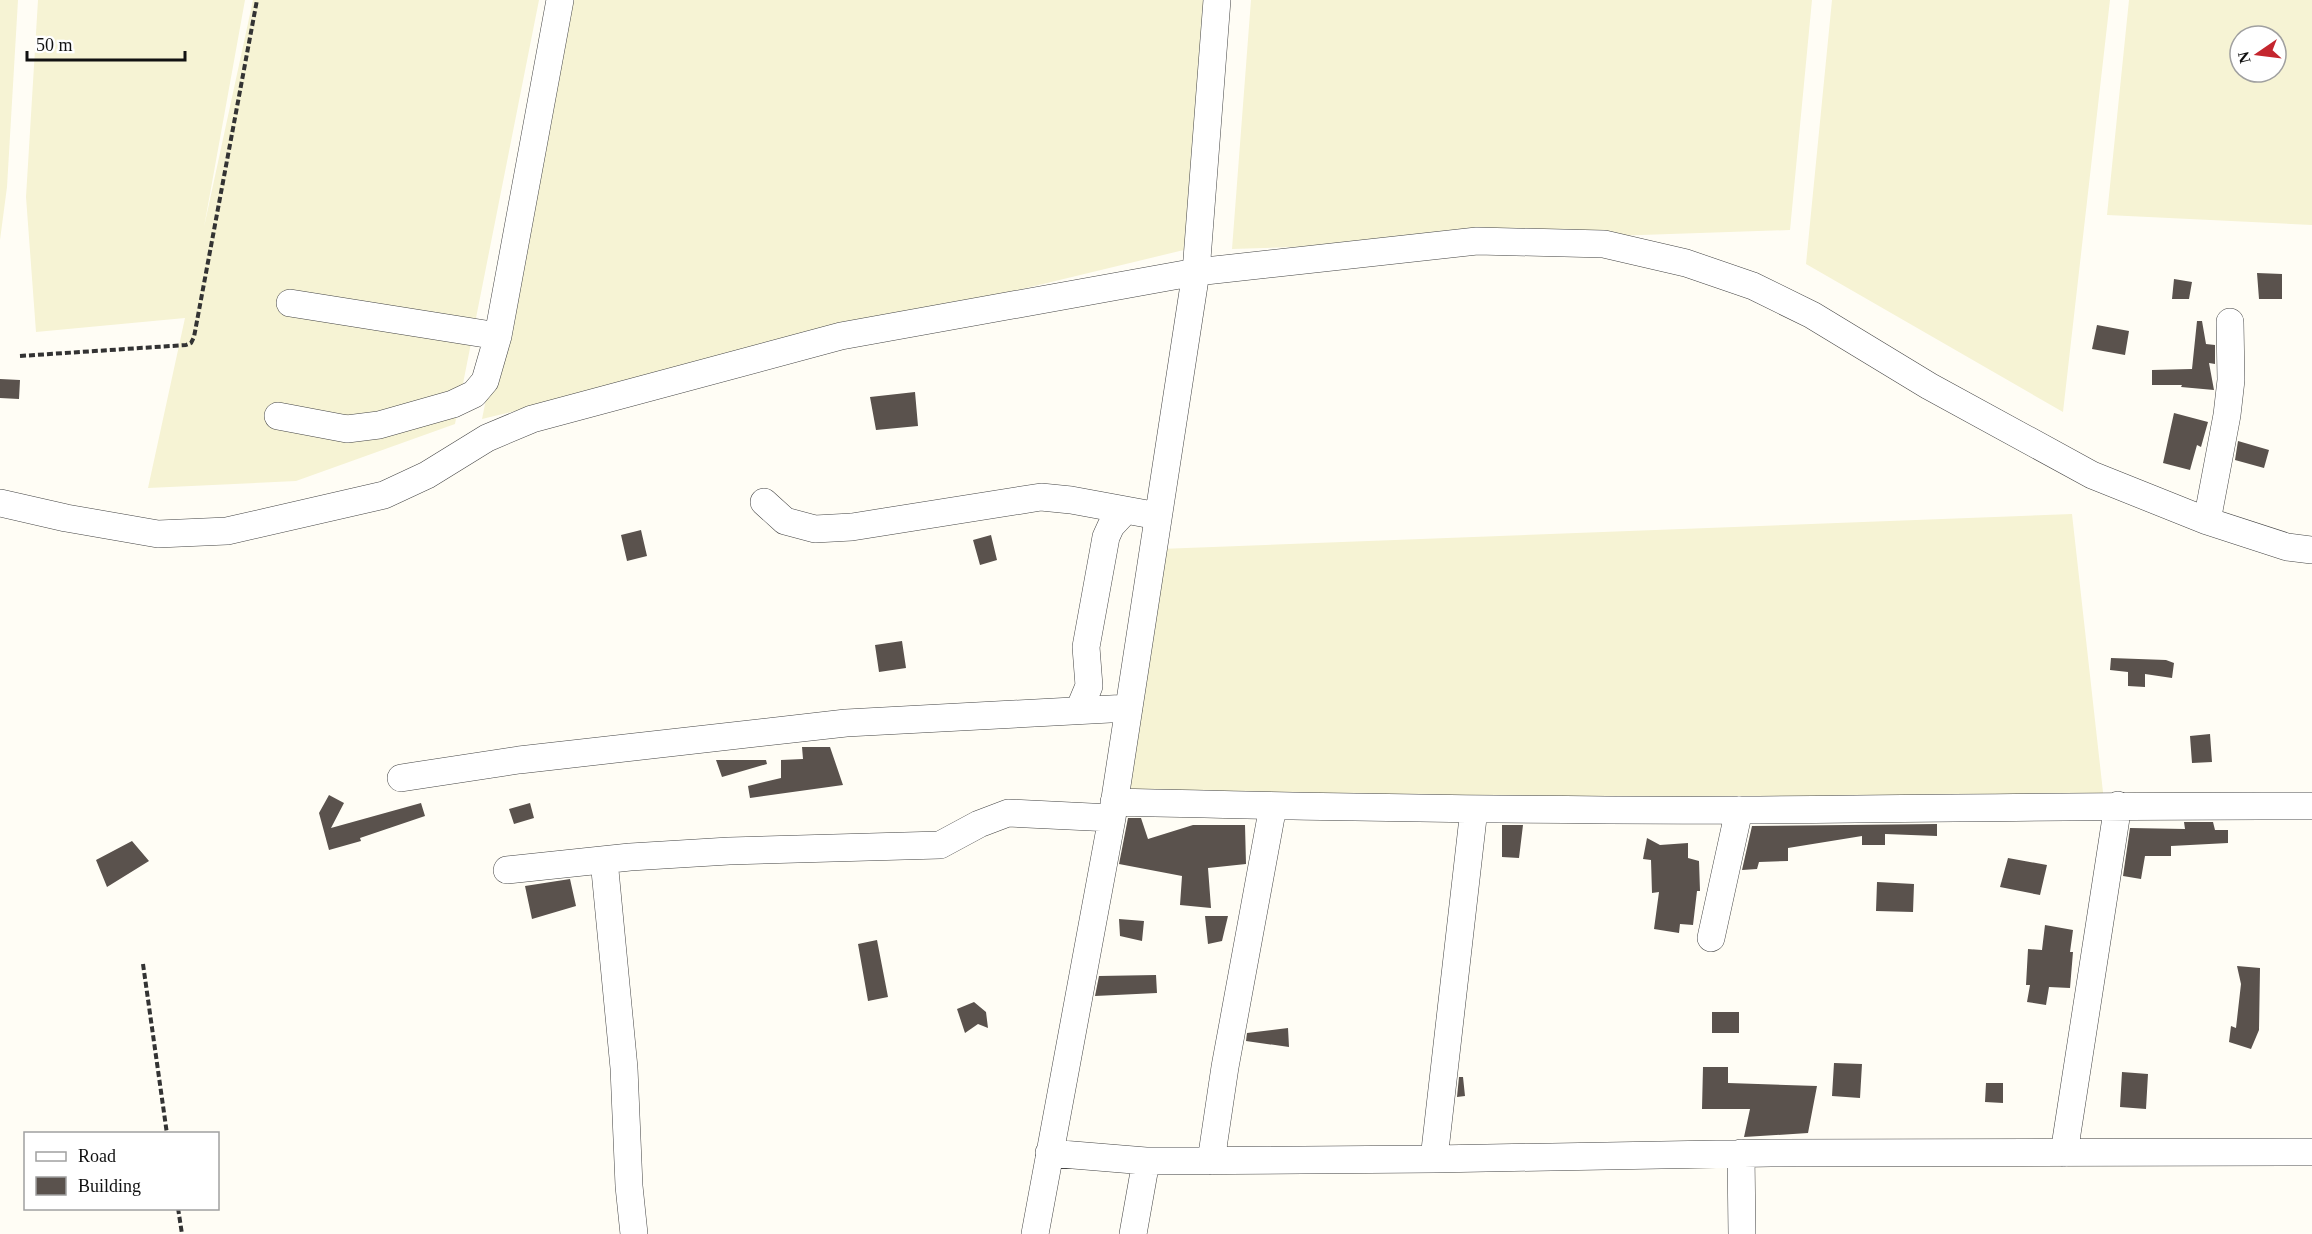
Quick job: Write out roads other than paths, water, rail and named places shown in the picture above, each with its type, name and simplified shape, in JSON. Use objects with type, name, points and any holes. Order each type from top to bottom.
[{"type":"street","points":[[278,416],[347,429],[379,425],[453,404],[474,394],[485,381],[498,336],[560,0]]},
{"type":"street","points":[[1035,1234],[1113,810],[1196,272],[1217,0]]},
{"type":"street","points":[[0,503],[66,518],[158,534],[227,531],[384,495],[427,475],[486,438],[532,418],[841,336],[1196,272],[1477,241],[1604,244],[1686,263],[1753,286],[1812,315],[1929,386],[2092,475],[2208,521],[2287,547],[2312,550]]},
{"type":"street","points":[[290,303],[498,336]]},
{"type":"street","points":[[2208,521],[2231,380],[2230,322]]},
{"type":"street","points":[[764,502],[785,521],[815,529],[852,527],[1041,497],[1071,500],[1158,516]]},
{"type":"street","points":[[1079,710],[1089,686],[1086,647],[1106,537],[1111,526],[1125,511]]},
{"type":"street","points":[[401,778],[519,760],[846,723],[1129,708]]},
{"type":"street","points":[[507,870],[729,851],[940,845],[979,824],[1008,813],[1274,806],[1739,810],[2118,805],[2312,806]]},
{"type":"street","points":[[2064,1153],[2118,805]]},
{"type":"street","points":[[1211,1161],[1225,1067],[1274,806]]},
{"type":"street","points":[[1434,1159],[1474,809]]},
{"type":"street","points":[[1711,938],[1739,810]]},
{"type":"street","points":[[604,860],[624,1068],[629,1186],[634,1234]]},
{"type":"street","points":[[1049,1153],[1146,1161],[1211,1161],[1741,1153],[2312,1152]]},
{"type":"street","points":[[1741,1153],[1742,1234]]},
{"type":"street","points":[[1132,1234],[1146,1161]]}]
